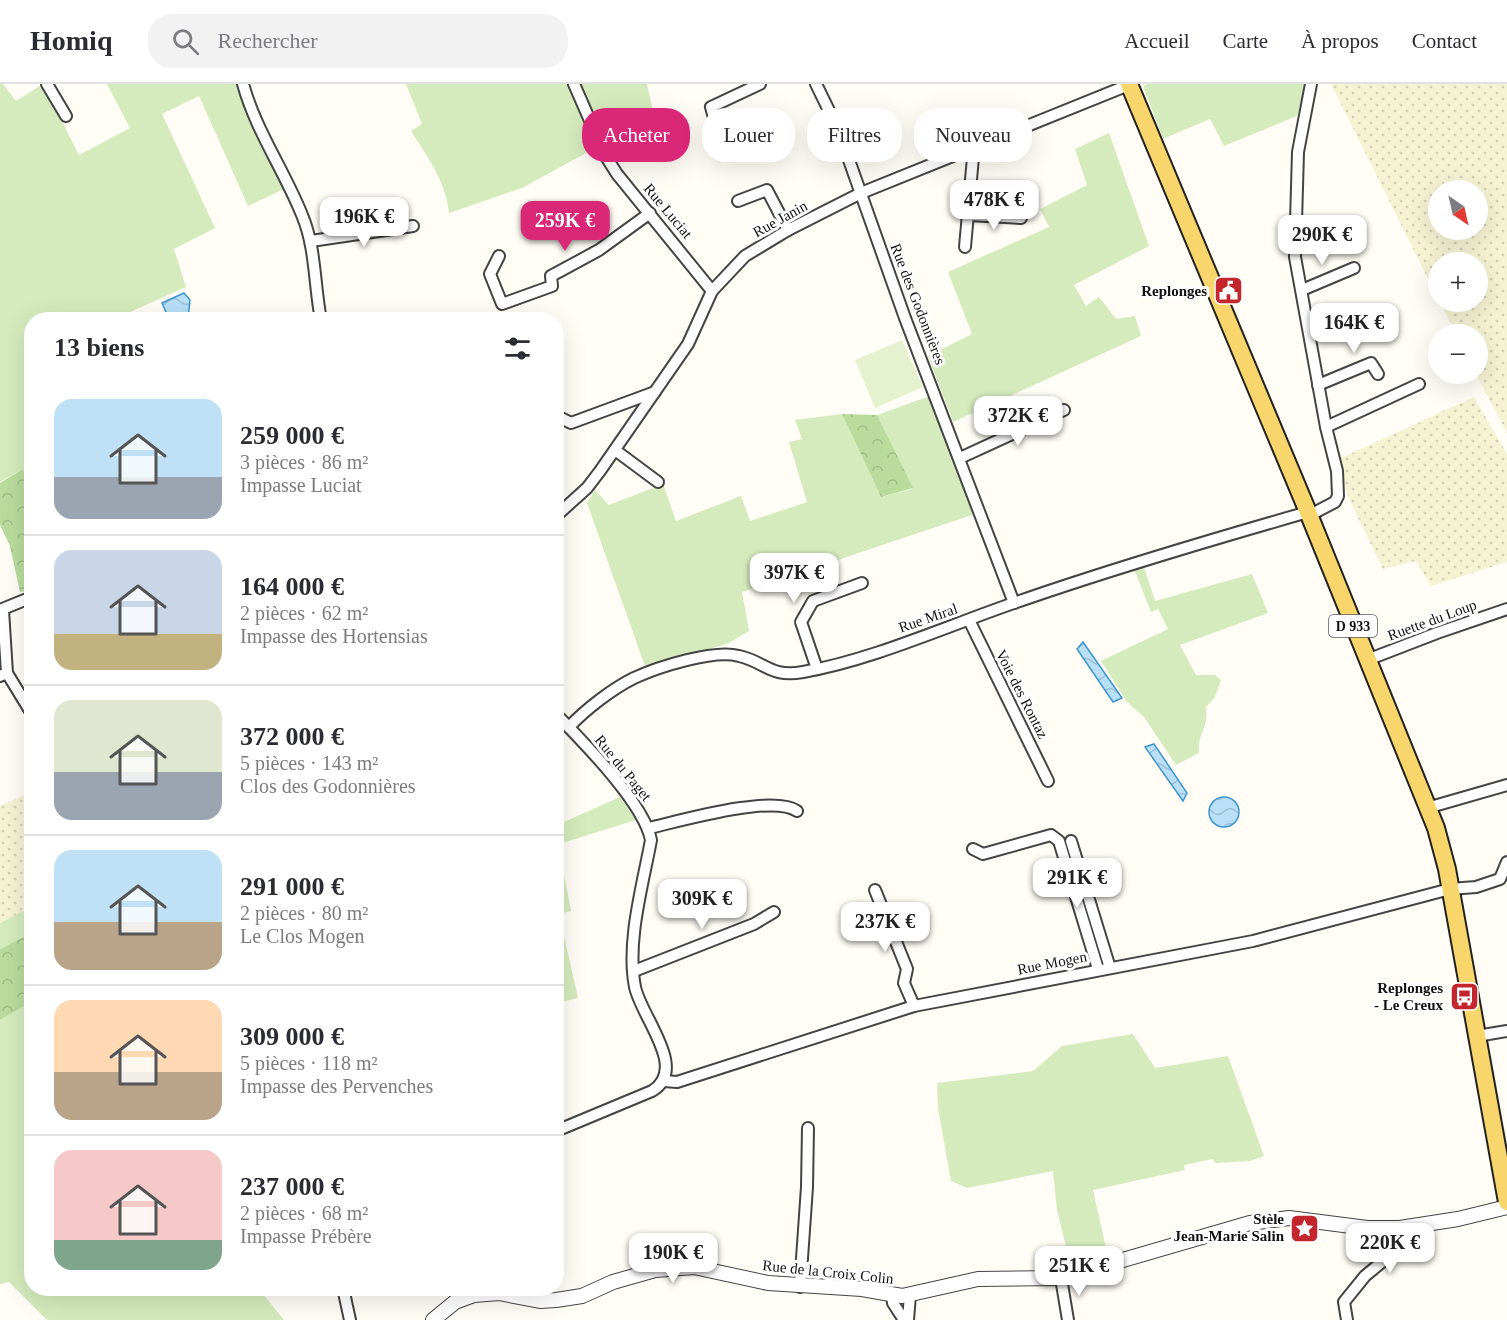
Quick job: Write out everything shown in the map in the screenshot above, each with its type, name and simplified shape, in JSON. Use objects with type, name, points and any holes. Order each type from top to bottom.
[{"type":"main road","name":"D 933","points":[[1130,84],[1309,514],[1443,852],[1477,1036],[1503,1155],[1507,1202]]},
{"type":"street","points":[[47,84],[57,105],[66,116]]},
{"type":"street","points":[[243,84],[261,135],[302,214],[311,241],[320,312]]},
{"type":"street","name":"Rue Luciat","points":[[574,84],[605,155],[617,174],[712,291]]},
{"type":"street","points":[[711,108],[760,84]]},
{"type":"street","name":"Rue des Godonnières","points":[[816,84],[830,110],[905,318],[1014,603]]},
{"type":"street","name":"Rue Janin","points":[[1032,123],[1130,84]]},
{"type":"street","points":[[1311,84],[1299,136],[1295,257],[1326,427],[1419,384]]},
{"type":"street","name":"Rue Janin","points":[[564,509],[587,489],[688,344],[712,291],[746,256],[788,230],[861,193],[936,162]]},
{"type":"street","points":[[965,247],[973,162]]},
{"type":"street","points":[[738,201],[767,190],[788,230]]},
{"type":"street","points":[[499,256],[490,274],[502,304],[552,285],[551,276],[599,250],[650,213]]},
{"type":"street","points":[[969,215],[1021,218]]},
{"type":"street","points":[[311,241],[413,226]]},
{"type":"street","points":[[1302,290],[1354,268]]},
{"type":"street","points":[[1318,385],[1371,363],[1378,374]]},
{"type":"street","points":[[564,420],[571,423],[655,392]]},
{"type":"street","points":[[960,459],[1064,410]]},
{"type":"street","name":"Rue Miral","points":[[569,727],[602,699],[634,678],[718,653],[740,656],[770,671],[787,674],[817,669],[1145,560],[1309,514],[1329,506],[1338,496],[1337,471],[1326,427]]},
{"type":"street","points":[[615,450],[658,482]]},
{"type":"street","points":[[817,669],[801,622],[813,601],[862,583]]},
{"type":"street","points":[[24,600],[1,610],[4,674],[24,703]]},
{"type":"street","name":"Ruette du Loup","points":[[1367,660],[1507,609]]},
{"type":"street","name":"Voie des Rontaz","points":[[969,620],[1048,781]]},
{"type":"street","name":"Rue du Paget","points":[[564,722],[635,805],[649,828]]},
{"type":"street","points":[[1427,808],[1507,785]]},
{"type":"street","points":[[564,1128],[652,1091],[664,1081],[667,1069],[662,1047],[635,987],[634,972],[635,930],[651,840],[649,828],[752,807],[789,805],[797,812]]},
{"type":"street","points":[[973,849],[983,854],[1051,835],[1059,841],[1098,969]]},
{"type":"street","points":[[1071,841],[1110,968]]},
{"type":"street","name":"Rue Mogen","points":[[664,1081],[676,1082],[914,1006],[1253,941],[1450,889],[1496,881],[1500,879],[1507,862]]},
{"type":"street","points":[[875,890],[908,969],[904,983],[914,1006]]},
{"type":"street","points":[[634,972],[754,924],[774,912]]},
{"type":"street","points":[[1477,1036],[1507,1031]]},
{"type":"street","points":[[800,1287],[807,1187],[808,1128]]},
{"type":"street","name":"Rue de la Croix Colin","points":[[520,1296],[540,1301],[582,1296],[641,1273],[694,1267],[768,1283],[800,1287],[862,1289],[892,1296],[910,1295],[978,1280],[1061,1278],[1250,1223],[1289,1218],[1367,1228],[1400,1228],[1458,1220],[1507,1207]]},
{"type":"street","points":[[1347,1320],[1344,1302],[1365,1276],[1400,1246],[1400,1228]]},
{"type":"street","points":[[1061,1278],[1068,1320]]},
{"type":"street","points":[[906,1320],[910,1295]]},
{"type":"street","points":[[345,1296],[350,1320]]},
{"type":"street","points":[[433,1320],[455,1302],[467,1296]]},
{"type":"street","points":[[892,1296],[892,1303],[906,1320]]},
{"type":"shaded area","points":[[1331,84],[1507,84],[1507,433],[1481,384],[1488,384],[1488,324],[1451,324],[1445,312],[1488,312],[1488,252],[1428,252],[1428,279]]},
{"type":"shaded area","points":[[1474,397],[1507,454],[1507,562],[1431,586],[1416,561],[1383,569],[1349,499],[1337,460]]},
{"type":"shaded area","points":[[24,795],[24,911],[0,923],[0,806]]},
{"type":"green space","points":[[0,84],[3,84],[16,101],[43,84],[79,155],[130,128],[107,84],[238,84],[258,137],[284,189],[248,206],[199,96],[162,114],[215,228],[174,249],[186,287],[130,312],[24,312],[24,472],[23,469],[0,482]]},
{"type":"green space","points":[[406,84],[647,84],[652,108],[582,108],[582,155],[522,188],[449,213],[440,180],[411,131],[422,124]]},
{"type":"green space","points":[[1147,84],[1306,84],[1297,116],[1224,146],[1210,119],[1163,139],[1143,86]]},
{"type":"green space","points":[[1109,133],[1149,246],[1074,285],[1086,306],[1099,297],[1116,319],[1135,316],[1141,336],[953,422],[928,356],[972,334],[948,272],[1049,227],[1040,209],[1087,185],[1075,149]]},
{"type":"green space","points":[[902,340],[923,387],[875,408],[855,360]]},
{"type":"green space","points":[[930,396],[975,514],[742,592],[749,631],[729,643],[646,669],[587,503],[595,490],[609,505],[663,484],[676,521],[741,496],[750,521],[807,502],[789,442],[802,439],[795,420],[842,414],[881,497],[912,489],[877,415]]},
{"type":"green space","points":[[842,414],[877,415],[913,488],[881,497]]},
{"type":"green space","points":[[23,469],[24,591],[20,592],[10,546],[0,525],[0,483]]},
{"type":"green space","points":[[1144,567],[1155,601],[1252,574],[1268,613],[1180,645],[1196,675],[1215,675],[1221,680],[1215,697],[1206,707],[1206,721],[1200,740],[1199,753],[1176,765],[1144,717],[1127,702],[1101,661],[1168,629],[1158,609],[1151,612],[1134,569]]},
{"type":"green space","points":[[620,797],[636,820],[564,842],[564,822]]},
{"type":"green space","points":[[564,874],[571,911],[564,913]]},
{"type":"green space","points":[[24,911],[24,937],[0,949],[0,923]]},
{"type":"green space","points":[[564,936],[578,998],[564,1001]]},
{"type":"green space","points":[[24,937],[24,1006],[0,1020],[0,949]]},
{"type":"green space","points":[[24,1006],[24,1296],[265,1296],[284,1320],[47,1320],[9,1282],[0,1284],[0,1020]]},
{"type":"green space","points":[[1133,1034],[1155,1068],[1228,1056],[1264,1156],[1250,1161],[1215,1163],[1213,1159],[1184,1165],[1185,1170],[1093,1190],[1108,1257],[1071,1267],[1057,1210],[1053,1171],[967,1188],[951,1181],[938,1108],[937,1083],[1033,1071],[1062,1046]]},
{"type":"water","points":[[184,293],[190,300],[189,312],[166,312],[162,303]]},
{"type":"water","points":[[1083,642],[1122,698],[1113,702],[1077,649]]},
{"type":"water","points":[[1154,744],[1187,793],[1183,801],[1145,747]]},
{"type":"water","points":[[1224,797],[1235,801],[1239,812],[1235,823],[1224,827],[1213,823],[1209,812],[1213,801]]},
{"type":"place","name":"Replonges","points":[[1228,291]]},
{"type":"place","name":"Replonges - Le Creux","points":[[1464,997]]},
{"type":"place","name":"Stèle Jean-Marie Salin","points":[[1305,1228]]}]
